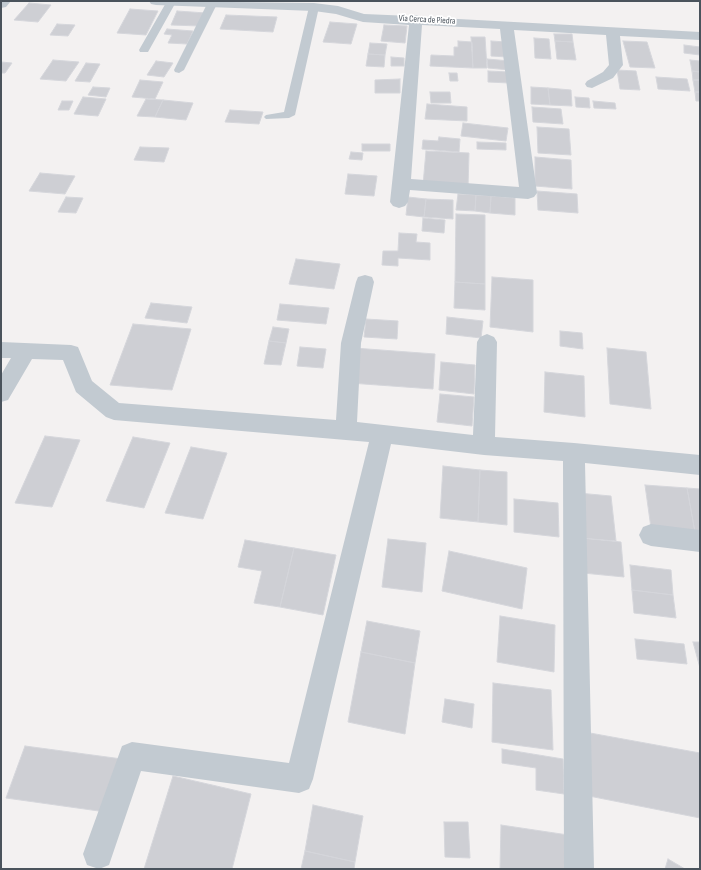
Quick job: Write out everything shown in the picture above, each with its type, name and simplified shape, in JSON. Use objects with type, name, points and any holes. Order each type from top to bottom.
[{"type":"street","points":[[1,4],[4,1]]},
{"type":"street","name":"Vía Cerca de Piedra","points":[[156,1],[314,7],[338,10],[363,18],[416,19],[700,36]]},
{"type":"street","points":[[398,202],[402,184],[416,19]]},
{"type":"street","points":[[402,184],[528,193],[506,25]]},
{"type":"street","points":[[592,84],[608,75],[616,65],[612,31]]},
{"type":"street","points":[[346,430],[351,343],[365,282]]},
{"type":"street","points":[[484,446],[488,342]]},
{"type":"street","points":[[1,350],[71,353],[83,386],[114,411],[346,430],[484,446],[574,452],[700,465]]},
{"type":"street","points":[[1,394],[26,351]]},
{"type":"street","points":[[98,854],[132,756],[299,778],[382,434]]},
{"type":"street","points":[[574,452],[580,869]]},
{"type":"street","points":[[651,536],[700,541]]},
{"type":"lane","points":[[144,50],[171,2]]},
{"type":"lane","points":[[179,70],[212,4]]},
{"type":"lane","points":[[270,117],[289,115],[314,7]]},
{"type":"building","points":[[29,3],[51,5],[38,22],[14,20]]},
{"type":"building","points":[[130,9],[158,11],[146,35],[117,33]]},
{"type":"building","points":[[177,11],[206,13],[200,26],[171,25]]},
{"type":"building","points":[[226,15],[277,17],[273,32],[220,29]]},
{"type":"building","points":[[330,22],[357,24],[351,44],[323,42]]},
{"type":"building","points":[[57,24],[75,25],[68,36],[50,35]]},
{"type":"building","points":[[384,25],[407,26],[405,43],[381,41]]},
{"type":"building","points":[[167,29],[193,31],[187,44],[168,43],[172,35],[164,34]]},
{"type":"building","points":[[554,34],[572,34],[573,42],[555,41]]},
{"type":"building","points":[[471,37],[485,37],[487,68],[473,68]]},
{"type":"building","points":[[534,38],[549,39],[551,59],[535,58]]},
{"type":"building","points":[[458,41],[472,42],[473,68],[430,66],[431,55],[454,56],[454,47],[458,47]]},
{"type":"building","points":[[491,41],[506,42],[507,57],[491,56]]},
{"type":"building","points":[[555,41],[573,42],[576,60],[557,59]]},
{"type":"building","points":[[623,41],[647,42],[655,68],[630,67]]},
{"type":"building","points":[[370,43],[387,44],[385,55],[368,54]]},
{"type":"building","points":[[684,45],[700,47],[700,55],[684,53]]},
{"type":"building","points":[[368,54],[385,55],[384,67],[366,66]]},
{"type":"building","points":[[391,57],[404,58],[404,66],[391,66]]},
{"type":"building","points":[[487,59],[510,61],[510,70],[488,68]]},
{"type":"building","points":[[53,60],[79,62],[66,81],[40,79]]},
{"type":"building","points":[[690,60],[700,61],[700,72],[692,71]]},
{"type":"building","points":[[156,61],[173,63],[164,77],[147,75]]},
{"type":"building","points":[[1,62],[12,63],[5,73],[1,73]]},
{"type":"building","points":[[86,63],[100,64],[90,82],[75,81]]},
{"type":"building","points":[[617,70],[636,71],[640,90],[620,89]]},
{"type":"building","points":[[488,71],[509,72],[509,83],[488,82]]},
{"type":"building","points":[[692,71],[700,72],[700,80],[693,80]]},
{"type":"building","points":[[449,73],[457,73],[458,81],[450,81]]},
{"type":"building","points":[[656,77],[687,79],[690,91],[658,89]]},
{"type":"building","points":[[400,79],[400,93],[375,93],[375,80]]},
{"type":"building","points":[[140,80],[163,82],[155,99],[132,97]]},
{"type":"building","points":[[693,80],[700,80],[700,92],[695,92]]},
{"type":"building","points":[[93,87],[110,88],[106,97],[88,95]]},
{"type":"building","points":[[531,87],[548,88],[550,105],[531,104]]},
{"type":"building","points":[[548,88],[571,90],[572,106],[550,105]]},
{"type":"building","points":[[430,92],[450,92],[451,103],[431,103]]},
{"type":"building","points":[[695,92],[700,92],[700,101],[696,101]]},
{"type":"building","points":[[83,97],[106,99],[98,116],[74,114]]},
{"type":"building","points":[[575,97],[589,98],[590,108],[576,107]]},
{"type":"building","points":[[146,99],[163,100],[155,117],[137,116]]},
{"type":"building","points":[[163,100],[193,103],[186,120],[155,117]]},
{"type":"building","points":[[62,101],[73,101],[69,110],[58,110]]},
{"type":"building","points":[[593,101],[615,103],[616,109],[594,108]]},
{"type":"building","points":[[427,104],[467,107],[467,121],[425,119]]},
{"type":"building","points":[[532,107],[561,109],[563,124],[533,122]]},
{"type":"building","points":[[230,110],[263,112],[259,124],[225,122]]},
{"type":"building","points":[[463,123],[508,128],[506,141],[461,136]]},
{"type":"building","points":[[537,127],[569,129],[571,155],[538,153]]},
{"type":"building","points":[[439,137],[460,139],[459,152],[422,149],[423,140],[438,141]]},
{"type":"building","points":[[477,142],[506,143],[506,150],[477,149]]},
{"type":"building","points":[[362,144],[390,144],[390,151],[362,151]]},
{"type":"building","points":[[140,147],[169,148],[164,162],[134,160]]},
{"type":"building","points":[[426,151],[469,153],[468,188],[423,185]]},
{"type":"building","points":[[351,152],[363,153],[362,160],[349,159]]},
{"type":"building","points":[[535,157],[571,160],[572,189],[535,186]]},
{"type":"building","points":[[40,173],[75,176],[65,194],[29,191]]},
{"type":"building","points":[[348,174],[377,176],[374,196],[345,194]]},
{"type":"building","points":[[537,191],[577,194],[578,213],[538,210]]},
{"type":"building","points":[[458,194],[476,195],[475,211],[456,210]]},
{"type":"building","points":[[476,195],[491,196],[490,213],[475,211]]},
{"type":"building","points":[[491,196],[515,198],[515,215],[490,213]]},
{"type":"building","points":[[66,197],[83,198],[76,213],[58,212]]},
{"type":"building","points":[[408,197],[426,199],[424,217],[406,215]]},
{"type":"building","points":[[426,199],[453,200],[453,219],[424,217]]},
{"type":"building","points":[[456,214],[485,215],[485,284],[455,282]]},
{"type":"building","points":[[423,218],[445,220],[444,233],[422,231]]},
{"type":"building","points":[[399,233],[417,234],[416,242],[430,243],[430,260],[398,258],[398,266],[382,265],[383,251],[398,251]]},
{"type":"building","points":[[296,259],[340,264],[334,289],[289,284]]},
{"type":"building","points":[[492,277],[533,280],[533,332],[490,327]]},
{"type":"building","points":[[455,282],[485,284],[485,310],[454,308]]},
{"type":"building","points":[[151,303],[192,307],[187,323],[145,318]]},
{"type":"building","points":[[280,304],[329,308],[326,324],[277,320]]},
{"type":"building","points":[[447,317],[483,321],[481,338],[446,334]]},
{"type":"building","points":[[366,319],[398,321],[397,339],[364,337]]},
{"type":"building","points":[[133,324],[191,329],[172,390],[110,385]]},
{"type":"building","points":[[273,327],[289,329],[286,343],[269,341]]},
{"type":"building","points":[[560,331],[582,333],[583,349],[560,346]]},
{"type":"building","points":[[269,341],[286,343],[281,365],[264,364]]},
{"type":"building","points":[[300,347],[326,349],[323,368],[297,366]]},
{"type":"building","points":[[354,348],[435,354],[433,389],[350,383]]},
{"type":"building","points":[[607,348],[646,352],[651,409],[610,404]]},
{"type":"building","points":[[441,362],[475,365],[474,394],[439,390]]},
{"type":"building","points":[[545,372],[584,376],[585,417],[544,412]]},
{"type":"building","points":[[440,394],[474,397],[472,426],[437,422]]},
{"type":"building","points":[[45,436],[80,440],[52,507],[15,503]]},
{"type":"building","points":[[133,437],[170,443],[144,508],[106,501]]},
{"type":"building","points":[[191,447],[227,453],[203,519],[165,513]]},
{"type":"building","points":[[443,466],[480,470],[478,522],[440,518]]},
{"type":"building","points":[[480,470],[507,472],[507,525],[478,522]]},
{"type":"building","points":[[645,485],[687,488],[695,532],[651,528]]},
{"type":"building","points":[[687,488],[700,489],[700,532],[695,532]]},
{"type":"building","points":[[578,493],[611,496],[616,541],[581,538]]},
{"type":"building","points":[[514,499],[558,503],[559,537],[514,532]]},
{"type":"building","points":[[581,538],[621,542],[624,577],[583,573]]},
{"type":"building","points":[[388,539],[426,543],[422,592],[382,587]]},
{"type":"building","points":[[245,540],[294,548],[280,607],[254,603],[262,571],[238,567]]},
{"type":"building","points":[[294,548],[336,555],[323,615],[280,607]]},
{"type":"building","points":[[449,551],[527,568],[522,609],[442,591]]},
{"type":"building","points":[[630,565],[671,570],[673,595],[632,590]]},
{"type":"building","points":[[632,590],[673,595],[676,618],[634,613]]},
{"type":"building","points":[[500,616],[555,625],[554,672],[497,662]]},
{"type":"building","points":[[367,621],[420,631],[415,663],[361,652]]},
{"type":"building","points":[[635,639],[684,644],[687,664],[637,659]]},
{"type":"building","points":[[693,642],[700,642],[700,668]]},
{"type":"building","points":[[361,652],[415,663],[405,734],[348,722]]},
{"type":"building","points":[[493,683],[551,690],[553,750],[492,742]]},
{"type":"building","points":[[445,699],[474,704],[472,728],[442,722]]},
{"type":"building","points":[[590,733],[700,753],[700,818],[589,796]]},
{"type":"building","points":[[25,746],[122,759],[106,812],[6,798]]},
{"type":"building","points":[[502,749],[563,759],[564,794],[536,790],[536,768],[502,763]]},
{"type":"building","points":[[173,776],[251,794],[232,869],[144,869]]},
{"type":"building","points":[[313,805],[363,816],[355,862],[305,851]]},
{"type":"building","points":[[444,822],[468,822],[470,858],[445,857]]},
{"type":"building","points":[[501,825],[568,835],[569,869],[500,869]]},
{"type":"building","points":[[305,851],[355,862],[354,869],[301,869]]},
{"type":"building","points":[[668,859],[685,869],[665,869]]}]
